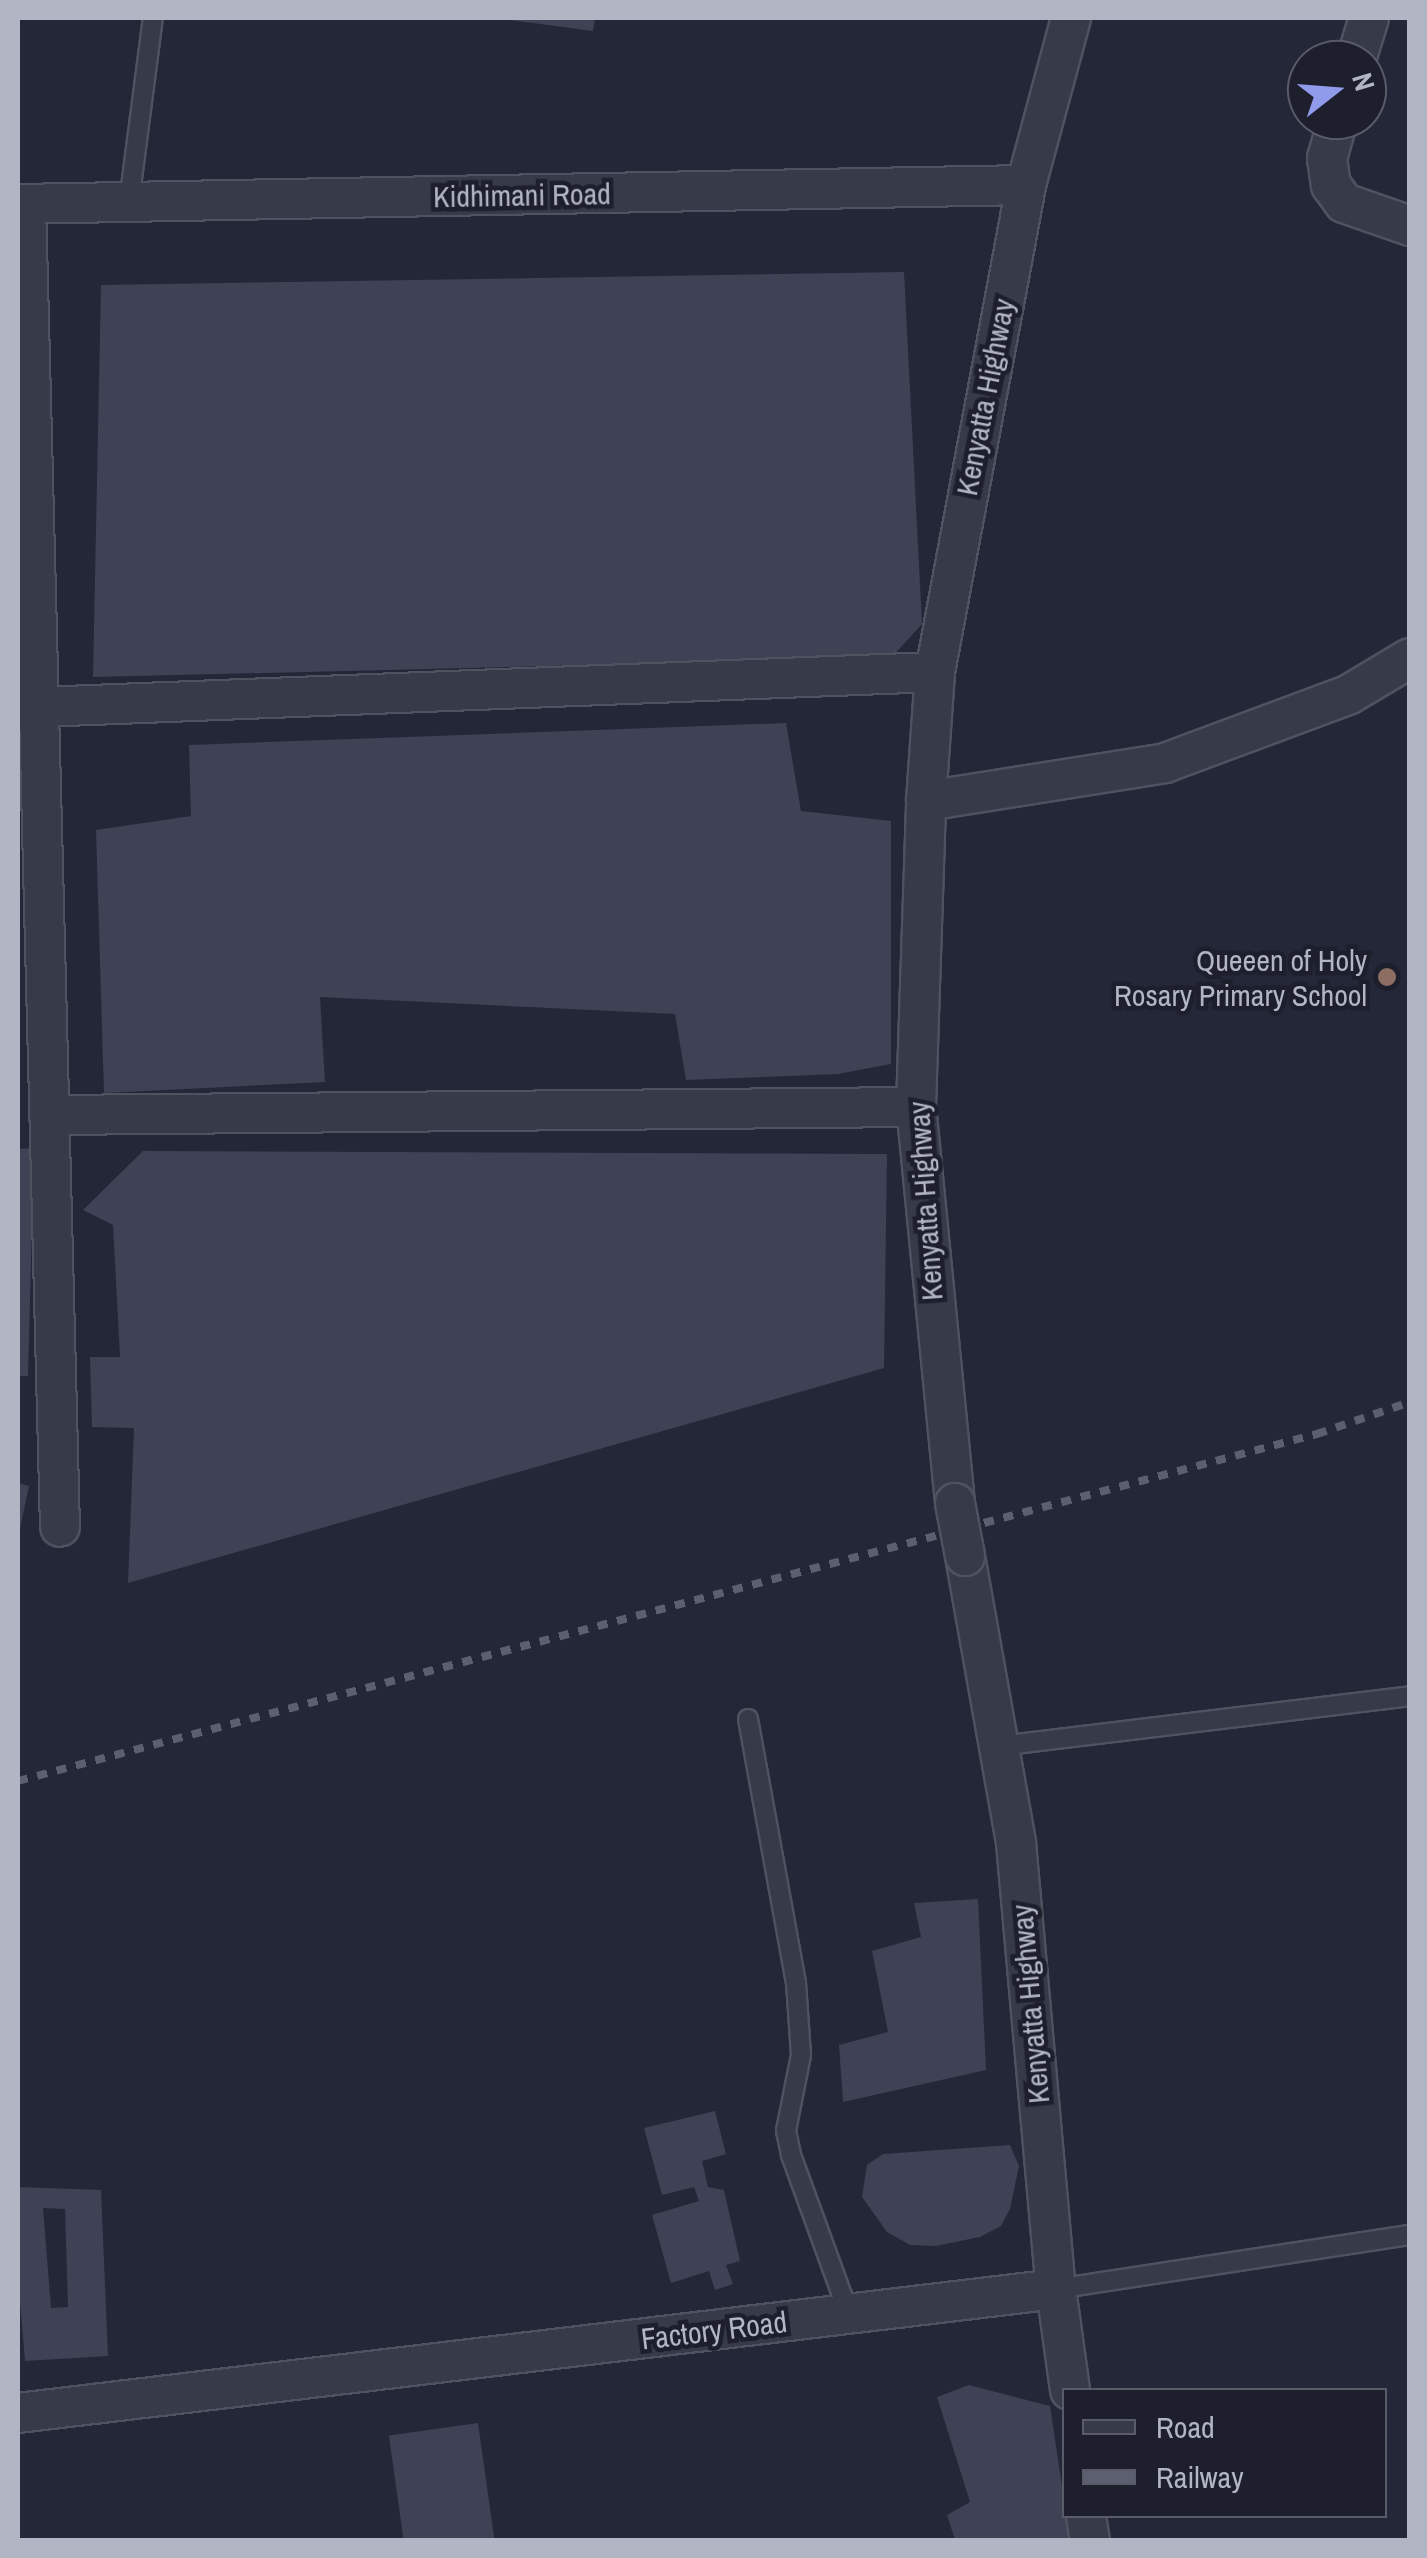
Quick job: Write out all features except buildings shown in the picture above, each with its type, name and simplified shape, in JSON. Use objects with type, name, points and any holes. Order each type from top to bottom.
[{"type":"street","name":"Kenyatta Highway","points":[[1070,2388],[1056,2289],[1016,1843],[955,1504],[916,1107],[926,800],[936,672],[1026,185],[1071,18]]},
{"type":"street","points":[[1332,140],[1327,158],[1330,185],[1344,203],[1410,226]]},
{"type":"street","name":"Kidhimani Road","points":[[22,204],[1026,185]]},
{"type":"street","points":[[22,204],[40,708],[60,1527]]},
{"type":"street","points":[[926,800],[1165,764],[1348,695],[1410,658]]},
{"type":"street","points":[[40,708],[936,672]]},
{"type":"street","points":[[51,1114],[916,1107]]},
{"type":"street","name":"Factory Road","points":[[18,2413],[1056,2289]]},
{"type":"lane","points":[[129,202],[152,18]]},
{"type":"lane","points":[[999,1746],[1410,1696]]},
{"type":"lane","points":[[748,1719],[796,1983],[801,2055],[786,2131],[790,2156],[849,2314]]},
{"type":"lane","name":"Factory Road","points":[[1056,2289],[1410,2234]]},
{"type":"railway","points":[[18,1781],[1317,1434],[1410,1402]]},
{"type":"place","name":"Queeen of Holy Rosary Primary School","points":[[1387,977]]}]
